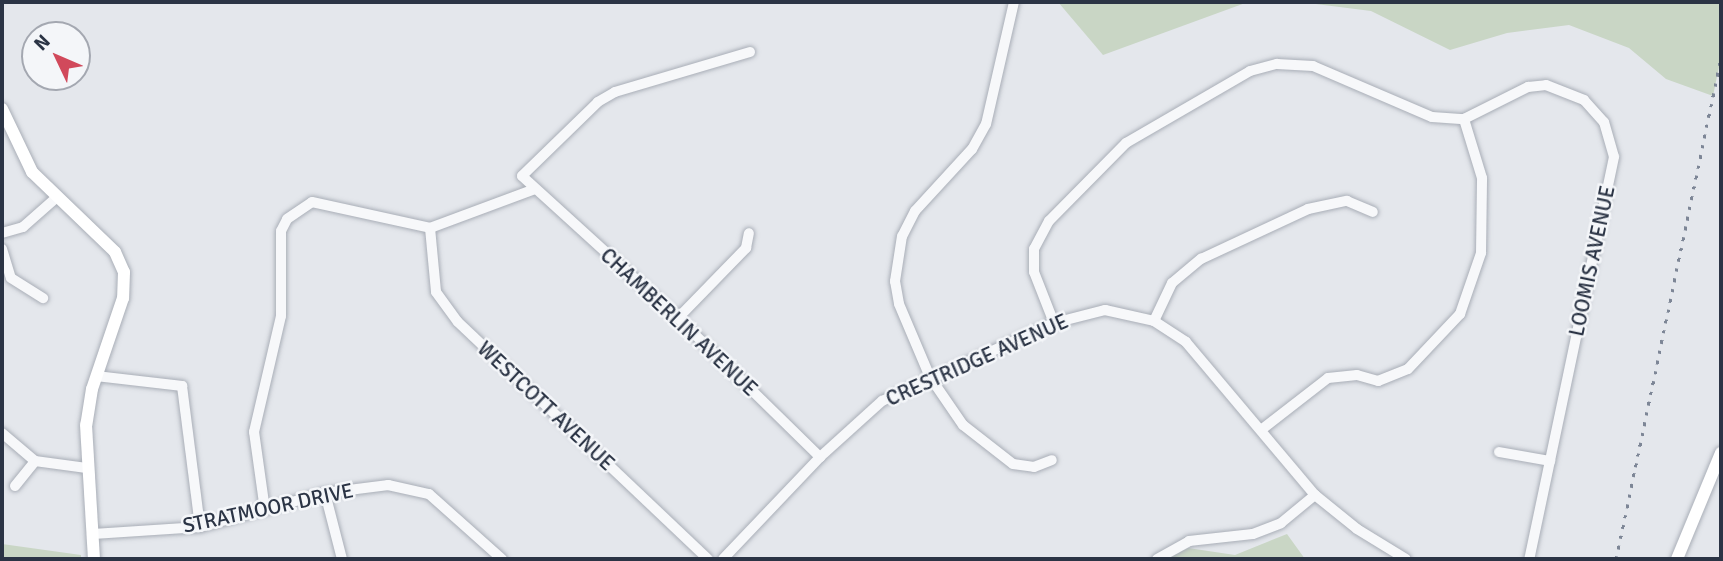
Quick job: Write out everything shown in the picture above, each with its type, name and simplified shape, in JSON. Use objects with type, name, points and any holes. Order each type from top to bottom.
[{"type":"main road","points":[[2,109],[32,172],[115,251],[124,272],[123,298],[96,376],[86,425],[94,559]]},
{"type":"main road","points":[[1677,559],[1721,453]]},
{"type":"street","points":[[1014,2],[986,124],[972,149],[915,211],[897,257],[899,304],[930,377],[963,425],[991,451],[1013,464],[1034,467],[1052,460]]},
{"type":"street","name":"CHAMBERLIN AVENUE","points":[[750,52],[615,92],[598,102],[522,176],[678,318],[820,457]]},
{"type":"street","points":[[1054,323],[1034,272],[1034,249],[1049,221],[1126,143],[1250,71],[1277,64],[1313,66],[1432,117],[1464,118],[1482,177],[1481,253],[1460,314],[1409,369],[1378,381],[1357,374],[1328,379],[1261,430]]},
{"type":"street","name":"LOOMIS AVENUE","points":[[1464,118],[1528,87],[1546,85],[1584,100],[1612,138],[1614,157],[1529,559]]},
{"type":"street","points":[[265,510],[254,432],[281,316],[281,231],[287,219],[312,202],[430,228],[535,190]]},
{"type":"street","points":[[2,233],[23,227],[57,197]]},
{"type":"street","points":[[1154,321],[1172,283],[1201,258],[1308,209],[1347,201],[1373,212]]},
{"type":"street","name":"WESTCOTT AVENUE","points":[[430,228],[436,292],[457,322],[708,559]]},
{"type":"street","points":[[678,318],[746,248],[749,233]]},
{"type":"street","points":[[2,249],[11,278],[43,298]]},
{"type":"street","name":"CRESTRIDGE AVENUE","points":[[723,559],[820,457],[882,401],[1054,323],[1105,310],[1154,321],[1196,352],[1315,495],[1357,529],[1406,559]]},
{"type":"street","points":[[96,376],[182,386],[200,527]]},
{"type":"street","points":[[2,433],[36,461],[87,468]]},
{"type":"street","points":[[1499,452],[1550,461]]},
{"type":"street","points":[[15,486],[36,461]]},
{"type":"street","name":"STRATMOOR DRIVE","points":[[93,534],[200,527],[325,493],[388,485],[409,487],[447,508],[502,559]]},
{"type":"street","points":[[325,493],[342,559]]},
{"type":"street","points":[[1157,559],[1189,541],[1253,534],[1281,523],[1315,495]]},
{"type":"green space","points":[[1058,2],[1248,2],[1103,55]]},
{"type":"green space","points":[[1300,2],[1721,2],[1721,57],[1713,96],[1666,79],[1629,48],[1569,25],[1507,33],[1450,50],[1371,11]]},
{"type":"green space","points":[[1287,534],[1305,559],[1168,559],[1188,548],[1235,555]]},
{"type":"green space","points":[[2,544],[81,555],[81,559],[2,559]]},
{"type":"railway","points":[[1616,559],[1721,57]]}]
